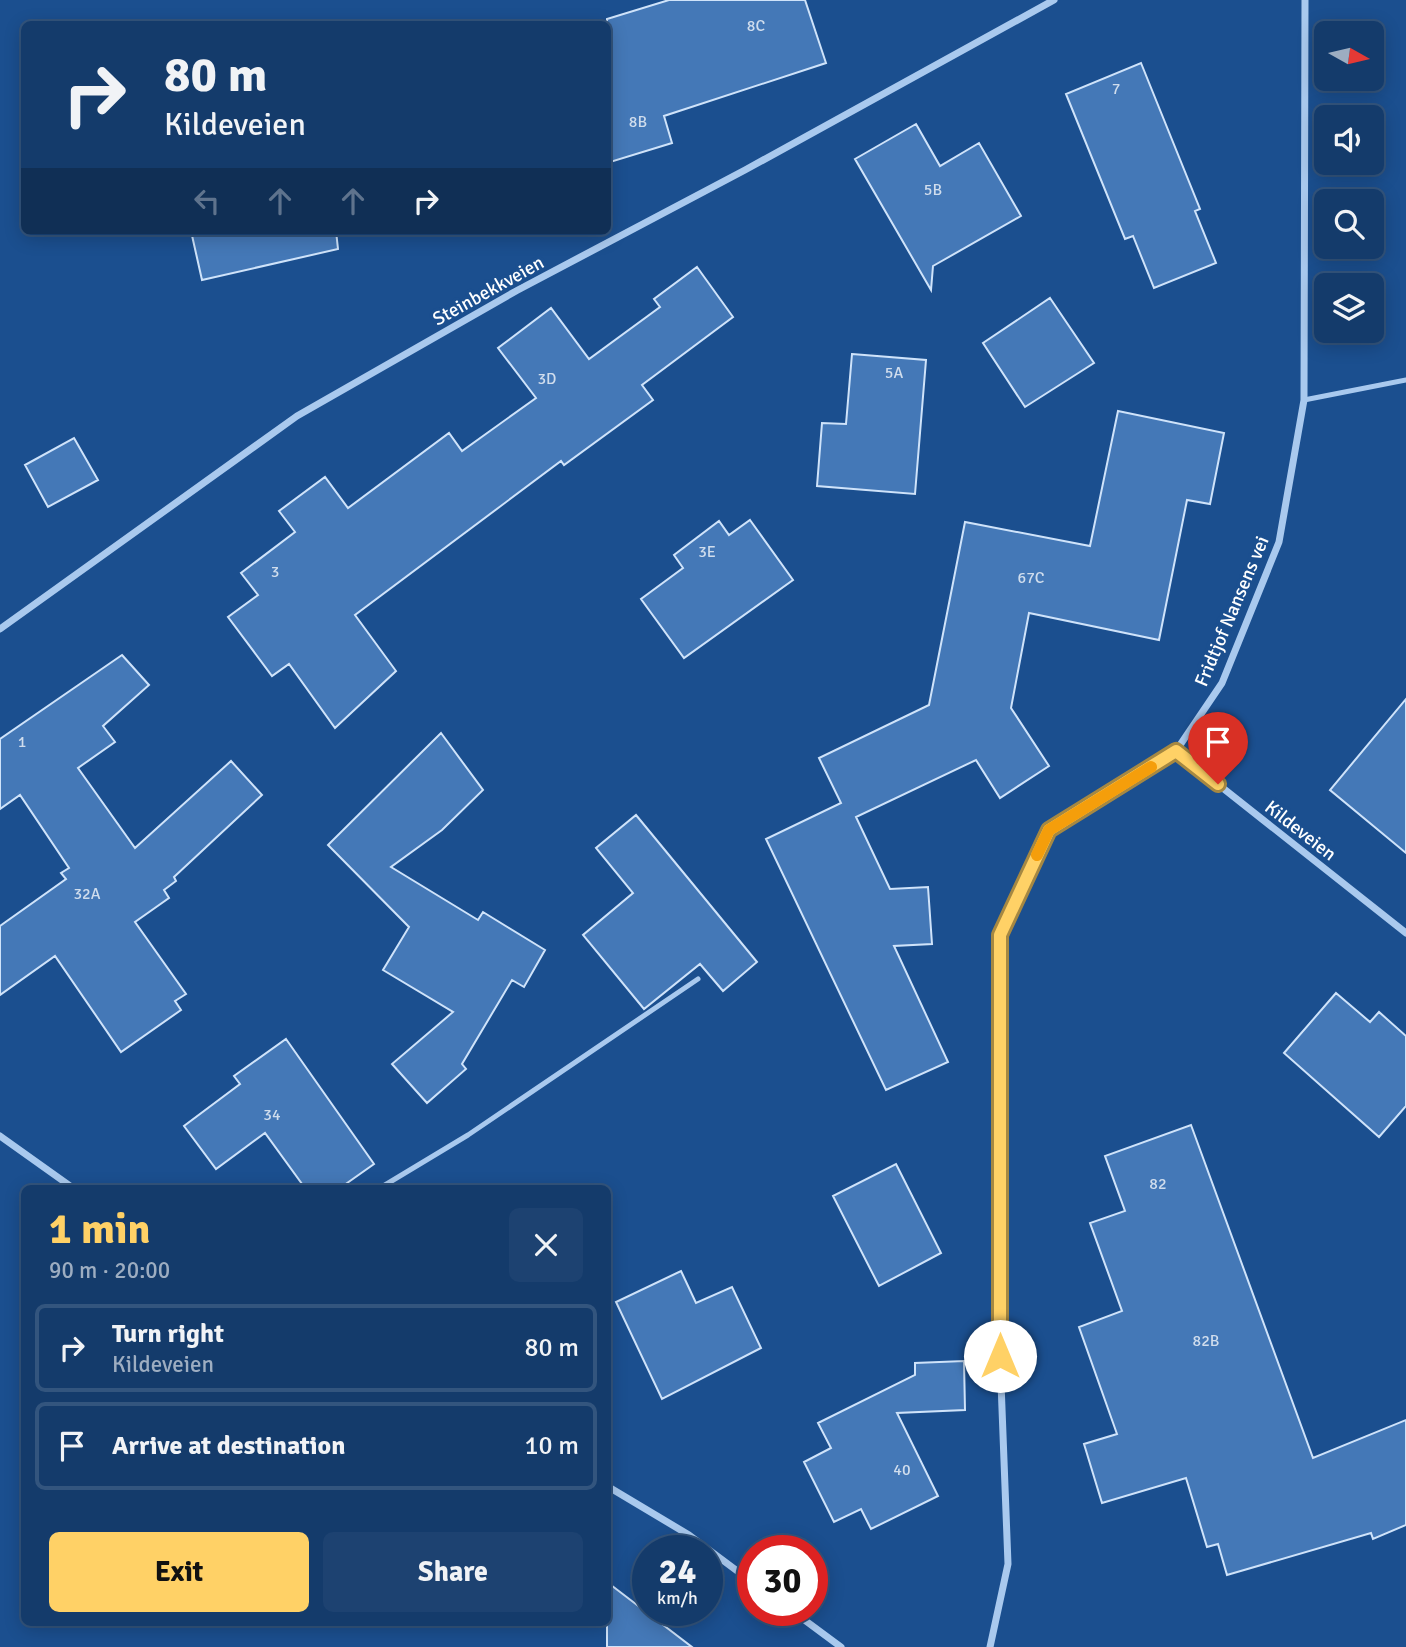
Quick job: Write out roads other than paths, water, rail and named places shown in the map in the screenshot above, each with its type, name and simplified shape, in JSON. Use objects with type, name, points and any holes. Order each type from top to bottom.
[{"type":"street","name":"Steinbekkveien","points":[[0,629],[298,416],[516,290],[745,170],[1055,0]]},
{"type":"street","name":"Fridtjof Nansens vei","points":[[990,1647],[1008,1564],[1000,1343],[1000,935],[1049,830],[1176,751],[1222,683],[1279,542],[1304,400],[1305,0]]},
{"type":"street","name":"Kildeveien","points":[[1176,751],[1406,933]]},
{"type":"street","points":[[0,1136],[69,1185]]},
{"type":"street","points":[[611,1488],[689,1535],[737,1571]]},
{"type":"street","points":[[813,1626],[841,1647]]},
{"type":"lane","points":[[1304,400],[1406,380]]},
{"type":"lane","points":[[385,1185],[468,1135],[698,979]]}]
